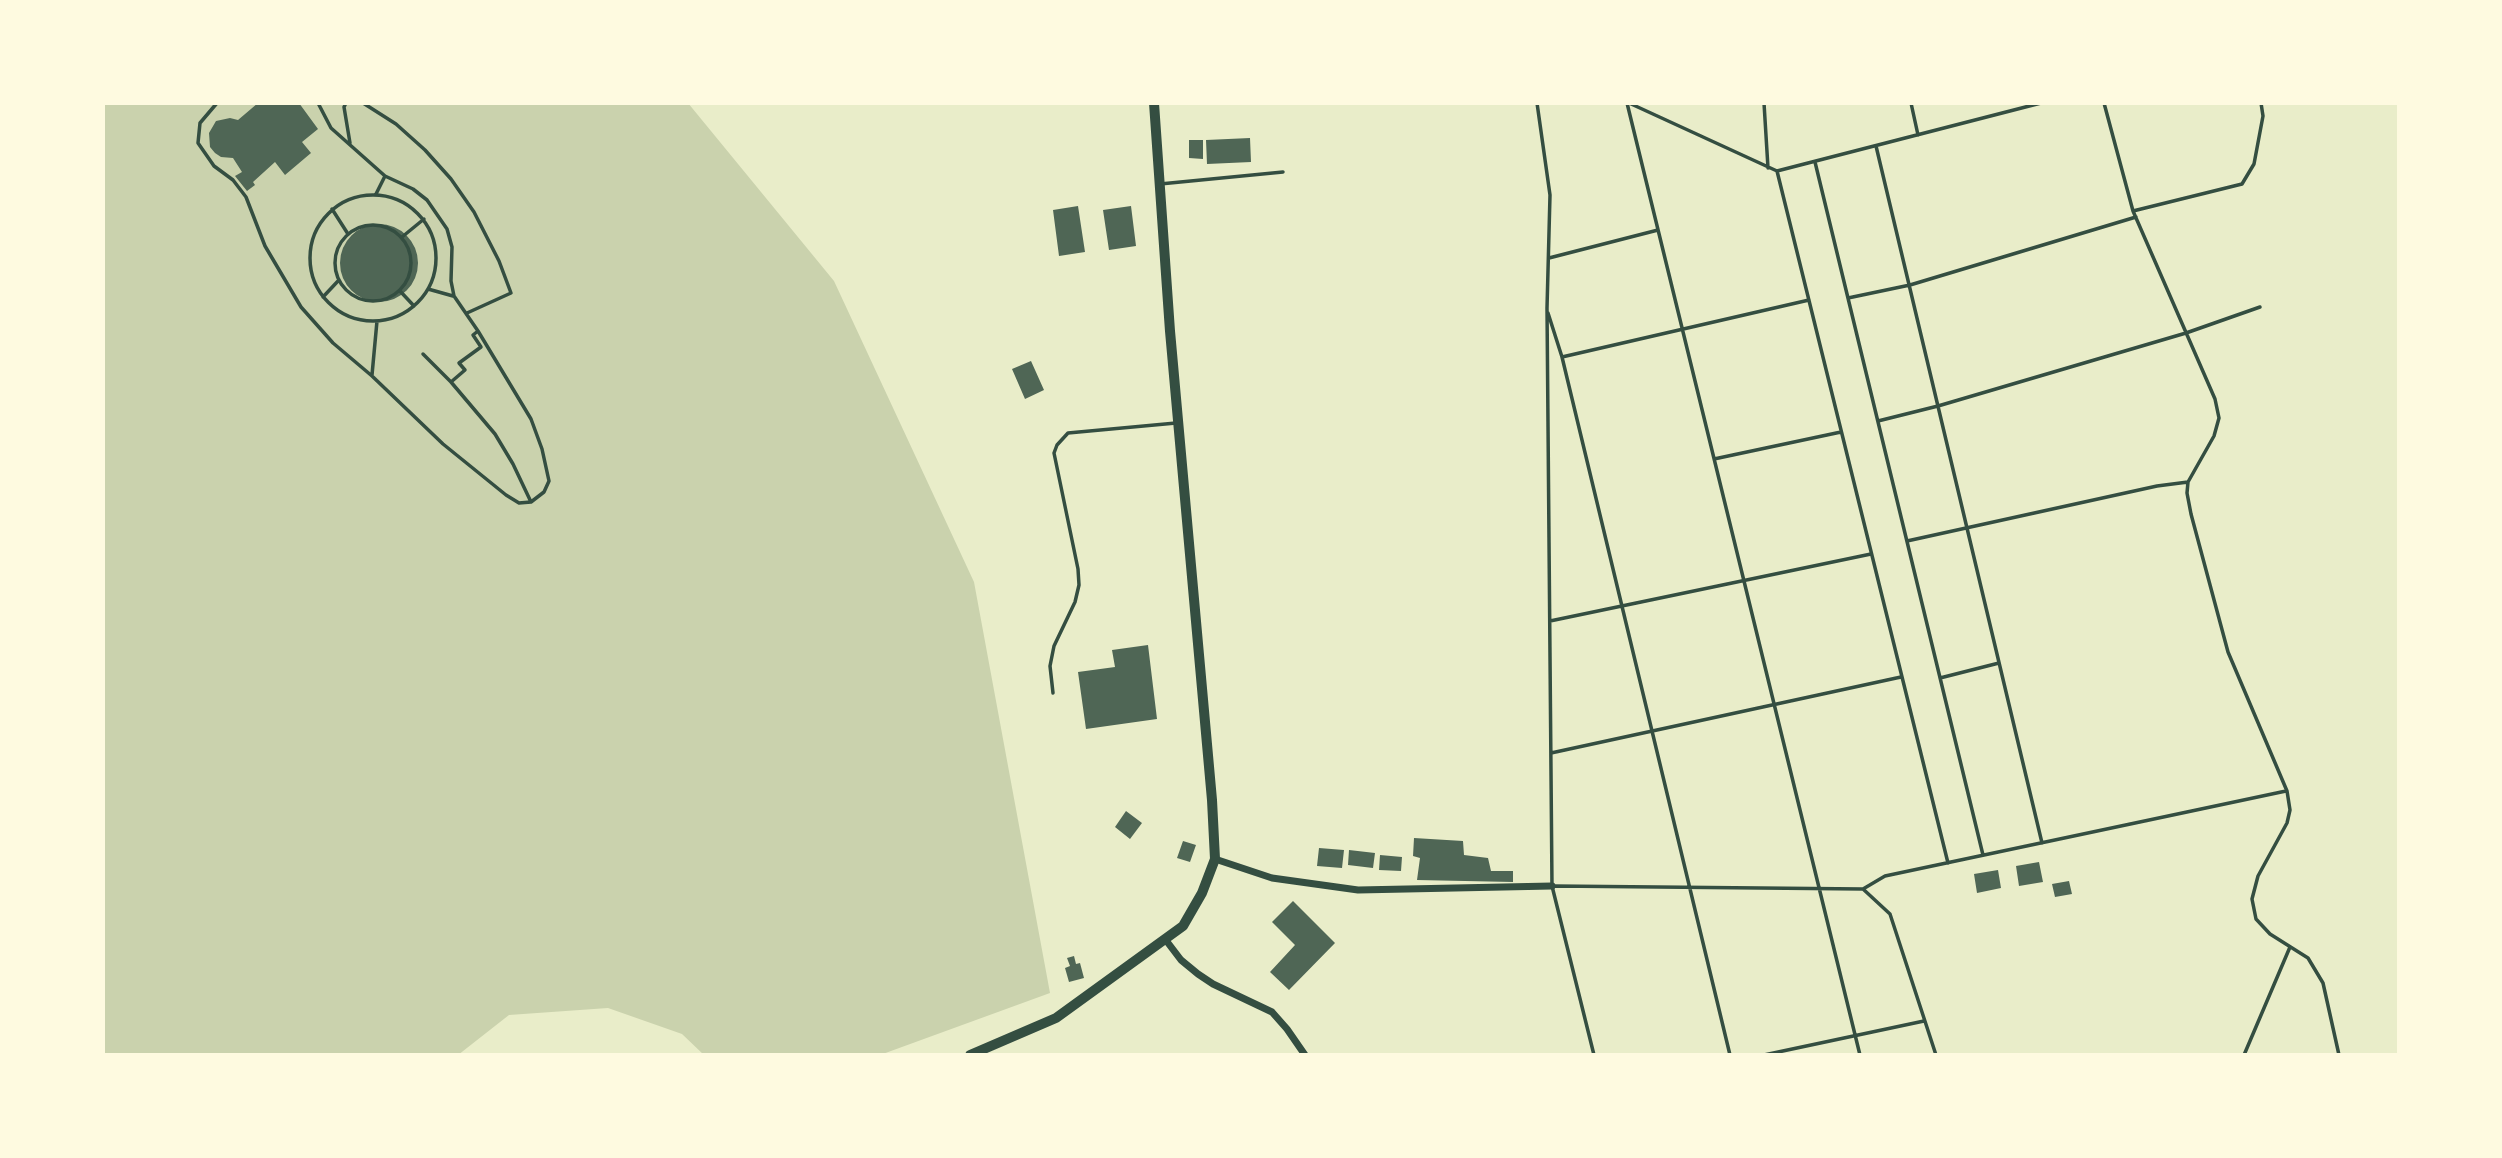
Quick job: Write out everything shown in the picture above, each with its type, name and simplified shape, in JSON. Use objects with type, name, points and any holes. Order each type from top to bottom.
[{"type":"street","points":[[970,1055],[1056,1018],[1183,926],[1202,893],[1215,859],[1154,103]]},
{"type":"street","points":[[1215,859],[1272,878],[1358,890],[1552,886]]},
{"type":"street","points":[[1165,939],[1181,960],[1198,974],[1272,1012],[1287,1028],[1304,1055]]},
{"type":"lane","points":[[1537,103],[1550,195],[1547,308],[1552,886],[1594,1055]]},
{"type":"lane","points":[[1628,103],[1777,172],[2041,103]]},
{"type":"lane","points":[[1628,103],[1860,1055]]},
{"type":"lane","points":[[1764,103],[1768,168]]},
{"type":"lane","points":[[1911,103],[1918,135]]},
{"type":"lane","points":[[2104,103],[2133,211],[2215,399],[2219,418],[2214,436],[2188,482],[2187,493],[2228,652],[2287,791],[2290,810],[2287,823],[2258,876],[2252,899],[2256,919],[2270,934],[2308,958],[2323,983],[2339,1055]]},
{"type":"lane","points":[[2133,211],[2242,184],[2254,164],[2263,116],[2261,103]]},
{"type":"lane","points":[[1876,146],[2042,843]]},
{"type":"lane","points":[[1815,162],[1983,856]]},
{"type":"lane","points":[[1160,184],[1283,172]]},
{"type":"lane","points":[[1777,172],[1948,863]]},
{"type":"lane","points":[[1848,298],[1909,285],[2136,217]]},
{"type":"lane","points":[[1549,258],[1658,230]]},
{"type":"lane","points":[[1562,357],[1809,300]]},
{"type":"lane","points":[[1878,421],[1938,406],[2186,332],[2260,307]]},
{"type":"lane","points":[[1547,308],[1562,357],[1730,1055]]},
{"type":"lane","points":[[1053,693],[1050,666],[1054,646],[1075,602],[1079,585],[1054,453],[1057,445],[1068,433],[1178,422]]},
{"type":"lane","points":[[1714,459],[1841,432]]},
{"type":"lane","points":[[1907,541],[2157,486],[2188,482]]},
{"type":"lane","points":[[1550,621],[1871,554]]},
{"type":"lane","points":[[1940,678],[1999,663]]},
{"type":"lane","points":[[1551,753],[1902,677]]},
{"type":"lane","points":[[1552,886],[1863,889],[1885,876],[2287,791]]},
{"type":"lane","points":[[1863,889],[1890,914],[1936,1055]]},
{"type":"lane","points":[[2245,1055],[2290,947]]},
{"type":"lane","points":[[1764,1055],[1924,1021]]},
{"type":"path","points":[[217,103],[200,123],[198,143],[214,166],[233,180],[246,197],[265,246],[301,307],[333,343],[443,444],[506,495],[519,503],[531,502],[544,492],[549,481],[542,449],[531,419],[454,296],[451,281],[452,247],[447,229],[427,200],[413,189],[385,176],[331,128],[318,103]]},
{"type":"path","points":[[346,103],[344,107],[350,145]]},
{"type":"path","points":[[363,103],[396,124],[425,150],[451,179],[474,212],[499,261],[511,292],[467,313]]},
{"type":"path","points":[[376,194],[385,176]]},
{"type":"path","points":[[376,194],[409,205],[424,219],[433,236],[436,254],[435,272],[428,289],[414,306],[397,317],[377,321],[356,319],[338,311],[323,297],[313,280],[309,260],[312,241],[320,223],[332,209],[350,198],[376,194]]},
{"type":"path","points":[[332,209],[348,234]]},
{"type":"path","points":[[402,237],[424,219]]},
{"type":"path","points":[[382,225],[402,237],[412,259],[407,282],[400,291],[384,301],[366,302],[350,295],[338,281],[335,268],[335,256],[348,234],[358,228],[382,225]]},
{"type":"path","points":[[323,297],[338,281]]},
{"type":"path","points":[[428,289],[454,296]]},
{"type":"path","points":[[400,291],[414,306]]},
{"type":"path","points":[[372,376],[377,321]]},
{"type":"path","points":[[452,382],[465,370],[459,363],[481,347],[473,335],[478,331]]},
{"type":"path","points":[[423,354],[452,382],[495,434],[531,502]]},
{"type":"green space","points":[[103,103],[688,103],[834,281],[974,582],[1050,993],[880,1055],[704,1055],[682,1034],[608,1008],[509,1015],[458,1055],[103,1055]]},
{"type":"building","points":[[258,103],[299,103],[318,129],[302,142],[311,153],[285,175],[275,162],[247,191],[235,176],[242,172],[233,158],[221,157],[210,147],[209,133],[216,121],[230,118],[238,120]]},
{"type":"building","points":[[1250,138],[1251,162],[1207,164],[1206,140]]},
{"type":"building","points":[[1189,140],[1203,140],[1203,159],[1189,158]]},
{"type":"building","points":[[1078,206],[1085,252],[1059,256],[1053,210]]},
{"type":"building","points":[[1131,206],[1136,246],[1109,250],[1103,210]]},
{"type":"building","points":[[379,224],[394,227],[407,235],[415,248],[418,263],[415,278],[407,291],[394,299],[379,302],[364,299],[351,291],[343,278],[340,263],[343,248],[351,235],[364,227]]},
{"type":"building","points":[[1031,361],[1044,390],[1025,399],[1012,369]]},
{"type":"building","points":[[1148,645],[1157,719],[1086,729],[1078,672],[1115,667],[1112,650]]},
{"type":"building","points":[[1126,811],[1142,823],[1130,839],[1115,827]]},
{"type":"building","points":[[1414,838],[1463,841],[1464,855],[1488,858],[1491,871],[1513,871],[1513,882],[1417,880],[1420,858],[1413,856]]},
{"type":"building","points":[[1183,841],[1196,845],[1190,862],[1177,858]]},
{"type":"building","points":[[1319,848],[1344,850],[1342,868],[1317,866]]},
{"type":"building","points":[[1349,850],[1375,853],[1373,868],[1348,865]]},
{"type":"building","points":[[1380,855],[1402,857],[1401,871],[1379,870]]},
{"type":"building","points":[[2039,862],[2043,882],[2019,886],[2016,866]]},
{"type":"building","points":[[1998,870],[2001,888],[1977,893],[1974,874]]},
{"type":"building","points":[[2069,881],[2072,894],[2055,897],[2052,884]]},
{"type":"building","points":[[1293,901],[1335,943],[1289,990],[1270,972],[1295,945],[1272,922]]},
{"type":"building","points":[[1074,956],[1076,964],[1080,963],[1084,978],[1069,982],[1065,968],[1070,966],[1067,958]]}]
